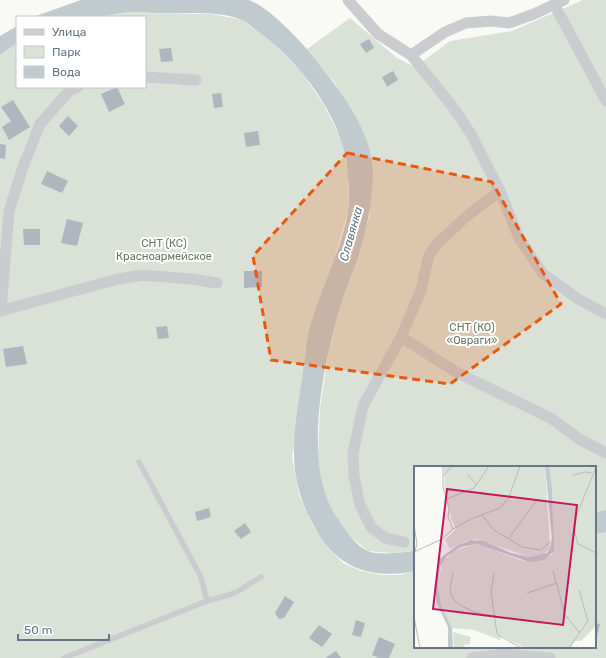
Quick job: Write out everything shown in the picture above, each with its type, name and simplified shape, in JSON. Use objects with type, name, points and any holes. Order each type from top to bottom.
[{"type":"street","points":[[411,55],[445,32],[466,23],[491,21],[509,23],[559,2],[606,101]]},
{"type":"street","points":[[350,3],[378,34],[411,55],[453,107],[471,134],[500,191],[519,238],[542,274],[578,299],[606,314]]},
{"type":"street","points":[[146,77],[196,80]]},
{"type":"street","points":[[75,88],[70,90],[40,124],[23,166],[9,211],[1,311],[118,279],[142,275],[191,279],[217,284]]},
{"type":"street","points":[[404,542],[385,538],[371,527],[360,505],[354,476],[353,453],[363,406],[401,337],[421,290],[429,256],[438,244],[467,216],[500,191]]},
{"type":"street","points":[[401,337],[458,373],[552,419],[579,439],[606,453]]},
{"type":"street","points":[[472,658],[505,654],[550,658]]},
{"type":"lane","points":[[139,462],[198,571],[207,601]]},
{"type":"lane","points":[[64,658],[207,601],[235,593],[261,577]]},
{"type":"highlighted area","points":[[347,153],[492,182],[561,304],[450,384],[271,360],[253,256]]},
{"type":"green space","name":"СНТ (КО) «Овраги»","points":[[583,0],[606,0],[606,510],[596,512],[596,466],[414,466],[414,551],[392,553],[368,551],[351,537],[333,514],[322,485],[318,455],[320,408],[328,355],[342,300],[370,215],[336,85],[307,49],[350,18],[397,58],[415,67],[450,41],[512,31]]},
{"type":"green space","name":"СНТ (КС) Красноармейское","points":[[123,13],[212,14],[242,20],[272,42],[301,71],[324,105],[343,143],[348,175],[348,212],[336,252],[292,456],[299,495],[313,526],[328,548],[343,563],[361,571],[381,575],[400,575],[414,571],[414,648],[596,648],[596,534],[606,532],[606,658],[0,658],[0,55],[16,44],[16,88],[146,88],[146,16],[105,16]]},
{"type":"water","name":"Славянка","points":[[81,0],[248,0],[265,9],[284,25],[302,43],[335,84],[361,127],[372,158],[373,174],[370,208],[366,230],[360,252],[344,296],[328,353],[319,414],[318,445],[320,474],[328,500],[340,522],[356,542],[368,551],[379,553],[414,551],[414,571],[388,574],[375,573],[362,570],[340,558],[321,538],[309,517],[301,498],[297,480],[294,461],[294,443],[308,337],[315,309],[341,241],[348,213],[349,186],[346,157],[340,136],[331,116],[319,96],[306,78],[276,46],[242,20],[232,17],[202,13],[122,13],[106,16],[36,16]]},
{"type":"water","points":[[16,27],[16,44],[0,55],[0,36]]},
{"type":"water","points":[[606,510],[606,532],[596,534],[596,512]]},
{"type":"building","points":[[369,39],[374,48],[366,53],[360,44]]},
{"type":"building","points":[[171,48],[173,61],[161,62],[159,49]]},
{"type":"building","points":[[393,71],[398,80],[387,87],[382,77]]},
{"type":"building","points":[[117,88],[125,104],[109,112],[101,94]]},
{"type":"building","points":[[221,93],[223,107],[214,108],[212,94]]},
{"type":"building","points":[[13,100],[30,127],[9,140],[2,127],[11,121],[1,107]]},
{"type":"building","points":[[68,116],[78,126],[69,136],[59,126]]},
{"type":"building","points":[[258,131],[260,145],[246,147],[244,133]]},
{"type":"building","points":[[0,144],[6,145],[5,159],[0,158]]},
{"type":"building","points":[[47,171],[68,181],[62,193],[41,184]]},
{"type":"building","points":[[67,219],[83,223],[77,246],[61,243]]},
{"type":"building","points":[[23,229],[40,229],[40,245],[24,245]]},
{"type":"building","points":[[244,271],[262,271],[262,287],[244,288]]},
{"type":"building","points":[[167,326],[169,338],[158,339],[156,327]]},
{"type":"building","points":[[23,346],[27,364],[6,367],[3,349]]},
{"type":"building","points":[[209,508],[211,517],[197,521],[195,512]]},
{"type":"building","points":[[245,523],[251,532],[241,539],[234,531]]},
{"type":"building","points":[[285,596],[294,602],[284,618],[279,619],[275,613]]},
{"type":"building","points":[[356,620],[365,623],[361,637],[352,635]]},
{"type":"building","points":[[596,623],[600,624],[596,640]]},
{"type":"building","points":[[319,625],[332,634],[322,647],[309,638]]},
{"type":"building","points":[[379,637],[395,644],[389,658],[379,658],[372,655]]},
{"type":"building","points":[[336,651],[341,658],[325,658]]}]
